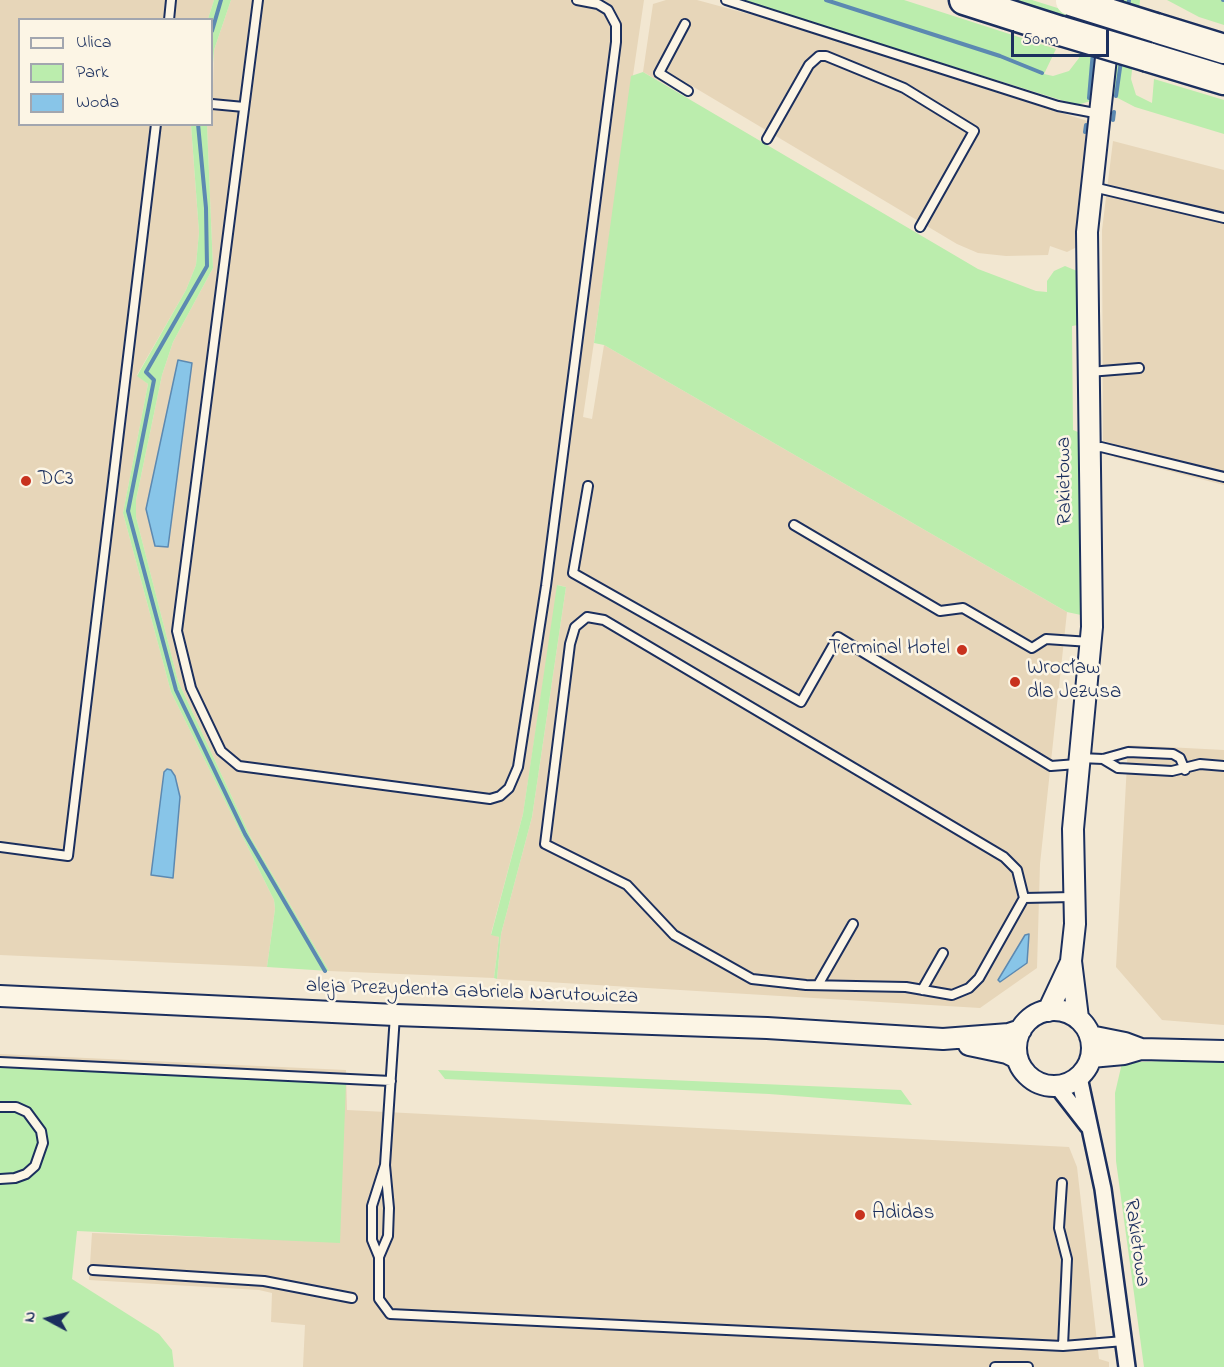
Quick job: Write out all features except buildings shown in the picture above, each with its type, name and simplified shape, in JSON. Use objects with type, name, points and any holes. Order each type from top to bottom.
[{"type":"highway","points":[[964,0],[1224,80]]},
{"type":"highway","points":[[1069,0],[1224,49]]},
{"type":"street","name":"Rakietowa","points":[[1078,1018],[1071,961],[1075,897],[1073,829],[1091,642],[1090,448],[1087,372],[1088,232],[1091,187],[1113,0]]},
{"type":"street","name":"Rakietowa","points":[[1048,1011],[1071,961]]},
{"type":"street","name":"aleja Prezydenta Gabriela Narutowicza","points":[[0,996],[395,1015],[755,1028],[943,1039],[1009,1034],[1021,1030]]},
{"type":"street","points":[[1048,1011],[1064,1011],[1078,1018],[1090,1036],[1091,1057],[1078,1077],[1057,1086],[1036,1082],[1028,1076],[1017,1058],[1016,1048],[1021,1030],[1032,1017],[1048,1011]]},
{"type":"street","points":[[1090,1036],[1125,1043],[1141,1049]]},
{"type":"street","name":"aleja Prezydenta Gabriela Narutowicza","points":[[943,1039],[1007,1053],[1017,1058]]},
{"type":"street","points":[[1091,1057],[1124,1054],[1141,1049],[1224,1051]]},
{"type":"street","name":"Rakietowa","points":[[1078,1077],[1103,1189],[1127,1367]]},
{"type":"street","name":"Rakietowa","points":[[1057,1086],[1088,1126]]},
{"type":"lane","points":[[169,18],[171,0]]},
{"type":"lane","points":[[258,0],[177,631],[191,688],[221,751],[239,766],[493,799],[509,788],[518,766],[546,586],[615,42],[616,25],[608,10],[598,4],[577,0]]},
{"type":"lane","points":[[726,0],[1058,106],[1100,114]]},
{"type":"lane","points":[[686,24],[659,73],[688,91]]},
{"type":"lane","points":[[767,139],[809,65],[819,56],[826,56],[904,88],[974,131],[920,227]]},
{"type":"lane","points":[[213,104],[244,107]]},
{"type":"lane","points":[[0,847],[68,856],[156,126]]},
{"type":"lane","points":[[1091,187],[1224,218]]},
{"type":"lane","points":[[1087,372],[1139,368]]},
{"type":"lane","points":[[1090,448],[1101,447],[1224,477]]},
{"type":"lane","points":[[588,486],[573,573],[801,702],[838,637],[1051,766],[1102,759],[1128,752],[1173,754],[1180,758],[1185,770]]},
{"type":"lane","points":[[794,525],[940,611],[963,608],[1032,648],[1046,639],[1091,642]]},
{"type":"lane","points":[[593,617],[604,620],[1004,857],[1017,870],[1024,898],[975,984],[952,995],[906,987],[818,985],[752,979],[674,935],[627,885],[545,844],[570,644],[575,627],[581,621],[593,617]]},
{"type":"lane","points":[[1102,759],[1118,768],[1185,770],[1200,764],[1224,766]]},
{"type":"lane","points":[[1024,898],[1075,897]]},
{"type":"lane","points":[[818,985],[853,924]]},
{"type":"lane","points":[[922,990],[943,953]]},
{"type":"lane","points":[[378,1257],[388,1236],[389,1208],[385,1165],[395,1015]]},
{"type":"lane","points":[[0,1062],[391,1081]]},
{"type":"lane","points":[[0,1107],[16,1107],[27,1112],[41,1131],[43,1143],[35,1166],[26,1174],[15,1179],[0,1179]]},
{"type":"lane","points":[[385,1165],[372,1206],[372,1240],[378,1257],[379,1299],[390,1314],[1064,1346],[1124,1341]]},
{"type":"lane","points":[[1062,1184],[1059,1228],[1066,1259],[1064,1346]]},
{"type":"lane","points":[[93,1270],[264,1281],[352,1298]]},
{"type":"lane","points":[[995,1367],[1028,1367]]},
{"type":"shaded area","points":[[0,0],[214,0],[208,18],[18,18],[18,126],[191,126],[199,232],[196,265],[186,290],[137,375],[148,384],[123,513],[171,692],[274,900],[275,909],[267,967],[0,955]]},
{"type":"shaded area","points":[[231,0],[644,0],[583,417],[592,419],[604,345],[1067,612],[1040,864],[1037,968],[980,1008],[497,979],[501,934],[532,817],[566,587],[558,585],[523,814],[491,934],[499,937],[494,978],[329,971],[251,838],[178,681],[136,517],[136,500],[162,375],[173,342],[213,268],[207,126],[213,126],[214,50]]},
{"type":"shaded area","points":[[666,0],[697,0],[804,29],[1025,98],[1029,103],[1091,122],[1079,246],[1067,252],[1050,246],[1048,255],[1006,256],[978,253],[957,244],[692,86],[686,96],[643,72],[653,4]]},
{"type":"shaded area","points":[[1113,141],[1224,170],[1224,485],[1114,457],[1114,444],[1103,441],[1102,230]]},
{"type":"shaded area","points":[[1128,745],[1224,750],[1224,1025],[1162,1020],[1116,967]]},
{"type":"shaded area","points":[[0,1054],[346,1070],[347,1110],[1069,1147],[1077,1167],[1099,1359],[1109,1362],[1109,1367],[303,1367],[305,1325],[271,1322],[272,1293],[259,1290],[89,1280],[92,1233],[255,1239],[70,1094],[0,1367]]},
{"type":"green space","points":[[214,0],[231,0],[214,50],[213,64],[213,18],[208,18]]},
{"type":"green space","points":[[738,0],[904,0],[1056,49],[1044,74],[1053,76],[1069,71],[1079,58],[1086,0],[1107,0],[1095,96],[1091,101],[1077,105]]},
{"type":"green space","points":[[999,0],[1032,0],[1067,11],[1064,20]]},
{"type":"green space","points":[[1119,0],[1140,0],[1131,79],[1136,95],[1152,103],[1154,79],[1224,100],[1224,134],[1135,107],[1112,95],[1110,90]]},
{"type":"green space","points":[[1167,0],[1224,0],[1224,25],[1199,17]]},
{"type":"green space","points":[[643,72],[978,269],[1036,291],[1047,292],[1047,281],[1054,271],[1065,266],[1077,271],[1080,312],[1078,325],[1072,326],[1073,430],[1078,432],[1081,615],[1067,612],[604,345],[594,343],[631,76]]},
{"type":"green space","points":[[191,126],[207,126],[213,268],[173,342],[162,375],[136,500],[136,517],[178,681],[251,838],[329,971],[267,967],[275,909],[274,900],[171,692],[123,513],[148,384],[137,376],[186,290],[196,265],[199,232]]},
{"type":"green space","points":[[557,585],[566,587],[532,817],[501,934],[497,979],[494,978],[499,937],[491,935],[523,814]]},
{"type":"green space","points":[[1224,1061],[1224,1367],[1144,1367],[1116,1161],[1115,1093],[1122,1063]]},
{"type":"green space","points":[[0,1066],[346,1082],[340,1243],[77,1231],[72,1279],[159,1334],[172,1350],[174,1367],[0,1367]]},
{"type":"green space","points":[[438,1070],[901,1090],[912,1105],[769,1094],[445,1079]]},
{"type":"water","points":[[178,360],[192,363],[168,547],[155,546],[146,509]]},
{"type":"water","points":[[167,769],[171,770],[175,776],[180,797],[173,878],[151,875],[164,772]]},
{"type":"water","points":[[1029,934],[1027,963],[1000,982],[998,980],[1025,935]]},
{"type":"waterway","points":[[213,28],[221,0]]},
{"type":"waterway","points":[[826,0],[1000,56],[1042,73]]},
{"type":"waterway","points":[[1128,9],[1129,0]]},
{"type":"waterway","points":[[1089,98],[1093,51]]},
{"type":"waterway","points":[[1116,96],[1121,61]]},
{"type":"waterway","points":[[1113,120],[1114,112]]},
{"type":"waterway","points":[[1085,132],[1086,125]]},
{"type":"waterway","points":[[198,126],[206,208],[207,266],[146,372],[154,380],[128,511],[176,690],[245,834],[325,971]]},
{"type":"place","name":"DC3","points":[[26,481]]},
{"type":"place","name":"Terminal Hotel","points":[[962,650]]},
{"type":"place","name":"Wrocław dla Jezusa","points":[[1015,682]]},
{"type":"place","name":"Adidas","points":[[860,1215]]}]
